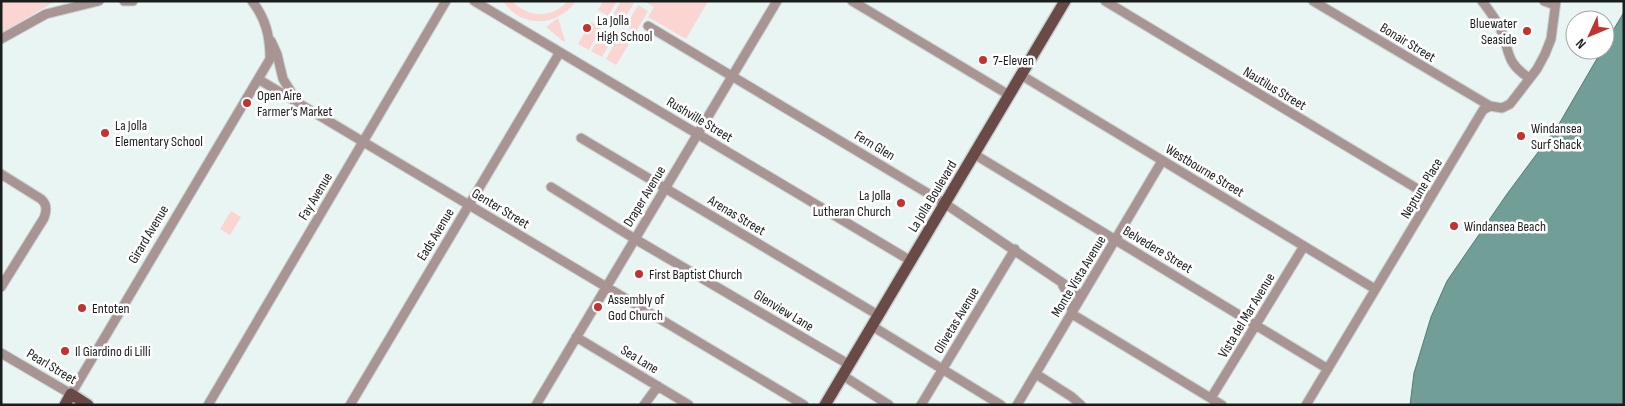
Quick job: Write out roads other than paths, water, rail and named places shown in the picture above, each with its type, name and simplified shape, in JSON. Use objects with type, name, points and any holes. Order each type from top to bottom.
[{"type":"main road","name":"La Jolla Boulevard","points":[[825,405],[1065,1]]},
{"type":"main road","name":"Girard Avenue","points":[[64,405],[71,394]]},
{"type":"main road","name":"Pearl Street","points":[[71,394],[88,405]]},
{"type":"street","points":[[1,39],[46,14],[99,1]]},
{"type":"street","points":[[124,1],[134,1]]},
{"type":"street","points":[[252,1],[262,16],[269,38],[277,54],[282,78],[299,104]]},
{"type":"street","name":"Fay Avenue","points":[[208,405],[446,1]]},
{"type":"street","name":"Rushville Street","points":[[474,1],[911,260]]},
{"type":"street","name":"Draper Avenue","points":[[536,405],[777,1]]},
{"type":"street","points":[[852,1],[1009,94]]},
{"type":"street","name":"Nautilus Street","points":[[1105,1],[1431,197]]},
{"type":"street","name":"Bonair Street","points":[[1313,1],[1490,106]]},
{"type":"street","points":[[1482,1],[1501,29],[1508,55],[1515,67],[1530,78]]},
{"type":"street","points":[[1490,106],[1499,108],[1507,106],[1537,69],[1548,46],[1555,3],[1544,1]]},
{"type":"street","name":"Fern Glen","points":[[648,26],[944,203],[1082,296]]},
{"type":"street","points":[[258,80],[270,58],[269,38]]},
{"type":"street","name":"Eads Avenue","points":[[350,405],[560,52]]},
{"type":"street","name":"Westbourne Street","points":[[1021,75],[1375,289]]},
{"type":"street","name":"Genter Street","points":[[258,80],[804,405]]},
{"type":"street","name":"Girard Avenue","points":[[71,394],[258,80]]},
{"type":"street","name":"Neptune Place","points":[[1306,405],[1483,110],[1490,106]]},
{"type":"street","name":"Arenas Street","points":[[582,138],[878,315]]},
{"type":"street","name":"Belvedere Street","points":[[974,154],[1328,369]]},
{"type":"street","name":"Monte Vista Avenue","points":[[1017,405],[1162,161]]},
{"type":"street","points":[[1,174],[44,201],[47,208],[44,218],[1,287]]},
{"type":"street","name":"Glenview Lane","points":[[552,187],[848,364]]},
{"type":"street","name":"Vista del Mar Avenue","points":[[1211,398],[1304,246]]},
{"type":"street","name":"Olivetas Avenue","points":[[921,405],[1014,249]]},
{"type":"street","points":[[1056,278],[1068,293],[1072,314],[1222,405]]},
{"type":"street","points":[[872,326],[1001,405]]},
{"type":"street","name":"Sea Lane","points":[[576,337],[689,405]]},
{"type":"street","name":"Pearl Street","points":[[1,353],[71,394]]},
{"type":"street","points":[[1036,374],[1082,405]]},
{"type":"street","points":[[842,375],[889,405]]},
{"type":"street","points":[[644,405],[658,386]]},
{"type":"place","name":"La Jolla High School","points":[[587,28]]},
{"type":"place","name":"Bluewater Seaside","points":[[1527,31]]},
{"type":"place","name":"7-Eleven","points":[[983,60]]},
{"type":"place","name":"Open Aire Farmer’s Market","points":[[247,103]]},
{"type":"place","name":"La Jolla Elementary School","points":[[105,133]]},
{"type":"place","name":"Windansea Surf Shack","points":[[1521,136]]},
{"type":"place","name":"La Jolla Lutheran Church","points":[[901,203]]},
{"type":"place","name":"Windansea Beach","points":[[1454,226]]},
{"type":"place","name":"First Baptist Church","points":[[639,274]]},
{"type":"place","name":"Assembly of God Church","points":[[598,307]]},
{"type":"place","name":"Entoten","points":[[82,308]]},
{"type":"place","name":"Il Giardino di Lilli","points":[[65,351]]}]
